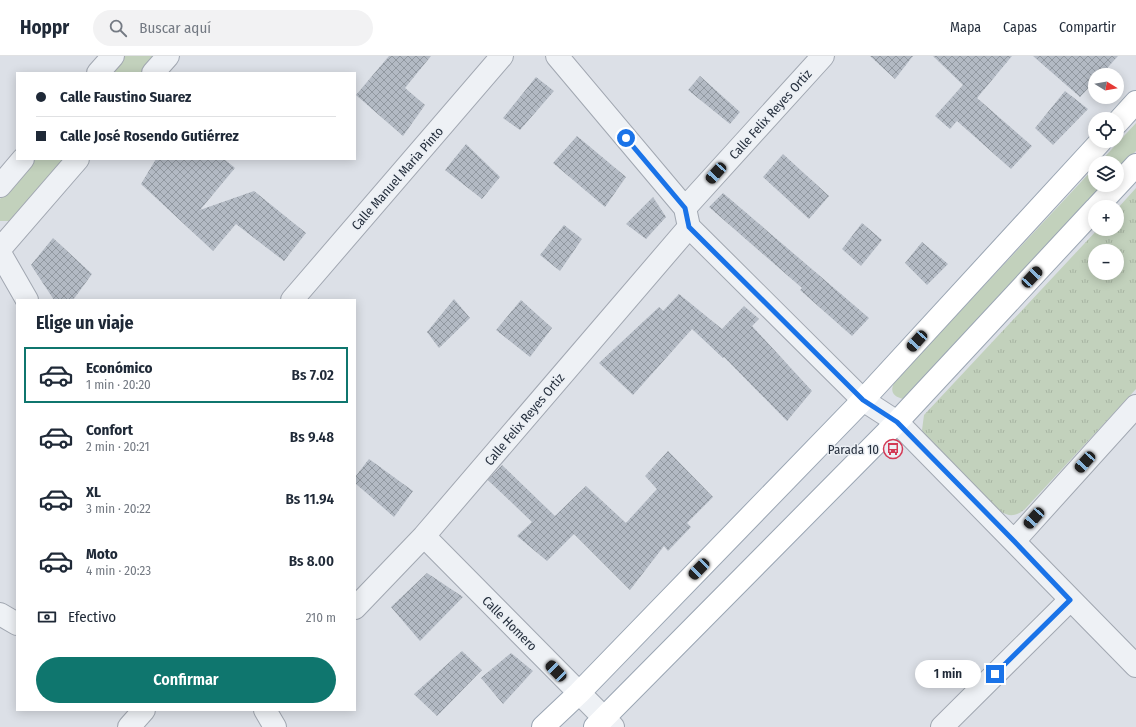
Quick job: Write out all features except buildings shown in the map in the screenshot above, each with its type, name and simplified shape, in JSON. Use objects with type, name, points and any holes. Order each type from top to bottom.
[{"type":"main road","points":[[1124,115],[1136,102]]},
{"type":"main road","points":[[543,727],[579,693],[863,400],[1094,148]]},
{"type":"main road","points":[[1104,200],[1136,165]]},
{"type":"main road","points":[[604,724],[897,422],[1088,217]]},
{"type":"street","points":[[99,72],[113,56]]},
{"type":"street","points":[[154,72],[168,56]]},
{"type":"street","name":"Calle Manuel Maria Pinto","points":[[293,299],[502,56]]},
{"type":"street","points":[[557,56],[687,217],[863,400],[897,422],[1136,666]]},
{"type":"street","name":"Calle Felix Reyes Ortiz","points":[[356,607],[424,536],[822,56]]},
{"type":"street","points":[[0,186],[23,160]]},
{"type":"street","points":[[0,249],[77,160]]},
{"type":"street","points":[[0,253],[26,299]]},
{"type":"street","points":[[1014,541],[1136,406]]},
{"type":"street","name":"Calle Homero","points":[[424,536],[579,693],[604,724]]},
{"type":"street","points":[[942,727],[1070,600]]},
{"type":"street","points":[[0,614],[16,623]]},
{"type":"street","points":[[129,727],[143,711]]},
{"type":"street","points":[[266,711],[275,727]]},
{"type":"green space","points":[[124,56],[156,56],[142,72],[110,72]]},
{"type":"green space","points":[[1136,123],[1136,151],[1124,164],[1124,156],[1105,156],[1113,148],[1124,148],[1124,136]]},
{"type":"green space","points":[[34,160],[65,160],[10,221],[0,221],[0,199]]},
{"type":"green space","points":[[1088,174],[1088,192],[1097,192],[1090,200],[1088,200],[1088,202],[904,399],[897,397],[892,391],[895,381]]},
{"type":"green space","points":[[1136,188],[1136,389],[1025,509],[1013,515],[1004,514],[1001,512],[924,435],[922,430],[924,415],[1091,236],[1124,236],[1124,201]]},
{"type":"place","name":"Parada 10","points":[[893,449]]},
{"type":"route","points":[[626,138],[685,208],[689,227],[863,400],[897,422],[1070,600],[995,674]]}]
